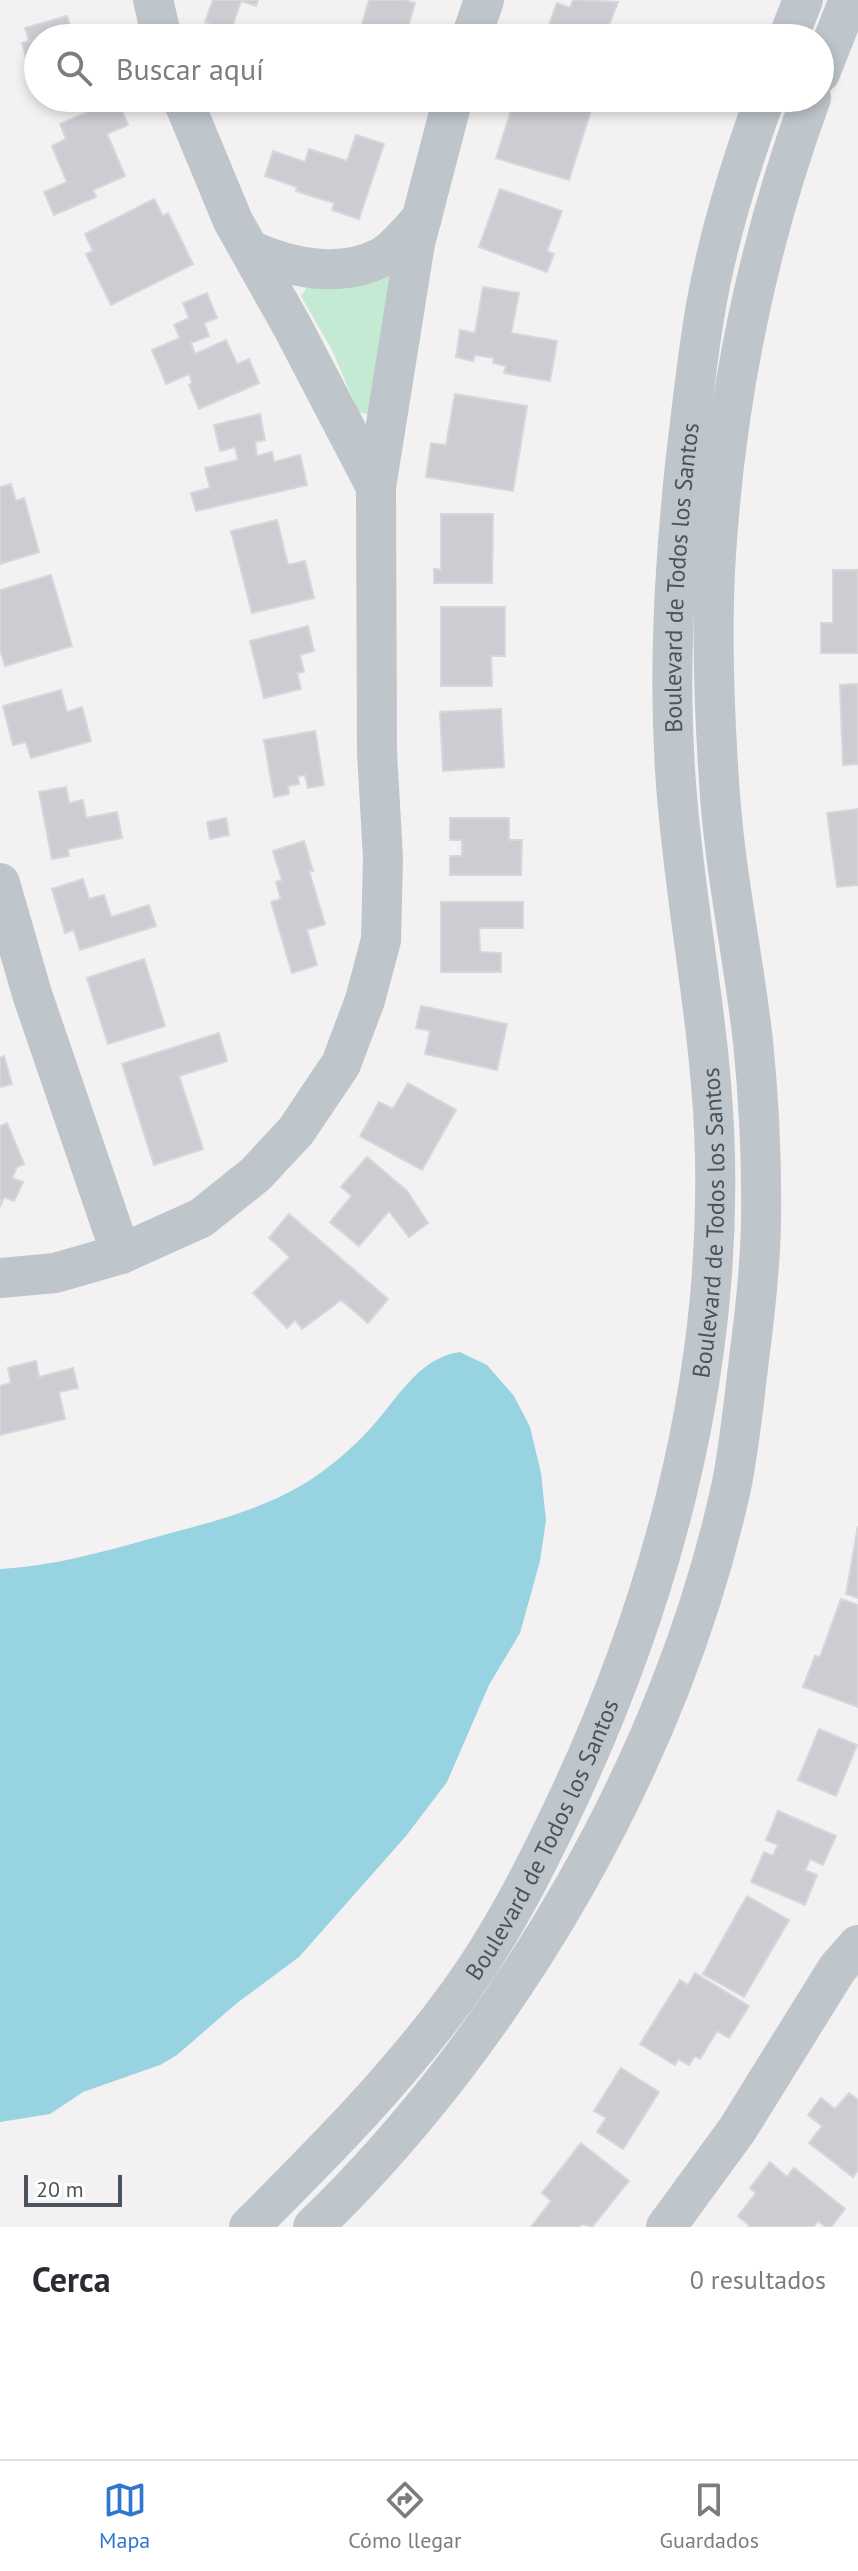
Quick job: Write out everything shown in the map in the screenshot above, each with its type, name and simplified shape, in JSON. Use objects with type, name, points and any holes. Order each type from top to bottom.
[{"type":"street","points":[[153,0],[159,24]]},
{"type":"street","points":[[476,24],[484,0]]},
{"type":"street","points":[[794,24],[803,0]]},
{"type":"street","points":[[834,38],[849,0]]},
{"type":"street","points":[[188,112],[233,221],[376,487]]},
{"type":"street","points":[[0,1278],[55,1273],[121,1254],[201,1218],[256,1174],[296,1131],[341,1064],[365,1000],[381,940],[383,858],[376,736],[376,487],[415,243],[449,112]]},
{"type":"street","name":"Boulevard de Todos los Santos","points":[[249,2227],[361,2114],[399,2070],[463,1988],[506,1922],[590,1753],[656,1570],[675,1501],[709,1324],[716,1246],[712,1085],[675,778],[671,710],[672,613],[680,511],[704,314],[722,234],[761,112]]},
{"type":"street","name":"Boulevard de Todos los Santos","points":[[313,2227],[424,2108],[483,2031],[547,1934],[647,1741],[683,1650],[732,1482],[755,1315],[761,1224],[753,1040],[719,786],[713,653],[716,552],[730,422],[756,285],[788,162],[806,112]]},
{"type":"street","points":[[250,250],[298,267],[332,269],[356,266],[383,256],[422,218]]},
{"type":"street","points":[[0,883],[32,994],[121,1254]]},
{"type":"street","points":[[666,2227],[737,2130],[848,1957],[858,1920]]},
{"type":"green space","points":[[398,264],[368,414],[359,413],[332,350],[301,296],[311,281]]},
{"type":"water","points":[[460,1352],[487,1365],[514,1396],[530,1427],[541,1473],[546,1520],[540,1561],[520,1633],[489,1685],[447,1782],[406,1836],[299,1957],[237,2003],[177,2055],[160,2065],[83,2092],[50,2114],[0,2122],[0,1569],[94,1554],[211,1522],[292,1491],[346,1452],[407,1384],[431,1363]]},
{"type":"building","points":[[213,0],[258,0],[256,6],[241,1],[233,24],[205,22]]},
{"type":"building","points":[[369,0],[415,3],[409,24],[362,24]]},
{"type":"building","points":[[573,0],[618,2],[609,24],[549,24],[557,3],[570,8]]},
{"type":"building","points":[[67,16],[70,24],[39,24]]},
{"type":"building","points":[[87,112],[122,112],[128,125],[107,134],[125,176],[93,190],[96,197],[54,215],[44,192],[67,182],[52,146],[66,139],[60,124]]},
{"type":"building","points":[[511,112],[590,112],[569,180],[496,158]]},
{"type":"building","points":[[356,135],[384,144],[359,219],[332,210],[334,203],[296,191],[297,187],[265,176],[273,151],[305,162],[309,149],[347,161]]},
{"type":"building","points":[[500,189],[562,211],[547,251],[554,254],[547,272],[479,247]]},
{"type":"building","points":[[154,199],[163,216],[168,213],[193,264],[111,305],[86,254],[93,251],[85,234]]},
{"type":"building","points":[[483,287],[519,293],[511,333],[557,341],[550,381],[504,373],[506,366],[493,363],[494,358],[475,355],[473,361],[456,357],[460,330],[475,333]]},
{"type":"building","points":[[207,293],[217,318],[204,323],[209,336],[191,343],[195,354],[226,340],[237,364],[249,359],[259,383],[199,409],[189,385],[192,383],[189,374],[166,384],[152,350],[180,338],[174,325],[189,318],[183,303]]},
{"type":"building","points":[[455,394],[527,406],[513,491],[426,477],[431,443],[446,445]]},
{"type":"building","points":[[260,414],[265,440],[255,442],[257,456],[272,452],[274,462],[300,455],[307,485],[196,511],[191,493],[210,488],[205,468],[238,460],[235,447],[220,451],[214,425]]},
{"type":"building","points":[[11,484],[16,501],[24,498],[39,552],[0,564],[0,487]]},
{"type":"building","points":[[441,514],[493,514],[492,583],[434,583],[434,569],[441,570]]},
{"type":"building","points":[[277,520],[288,565],[305,561],[314,598],[252,613],[231,531]]},
{"type":"building","points":[[833,570],[858,570],[858,653],[821,653],[821,623],[833,623]]},
{"type":"building","points":[[51,575],[72,646],[5,666],[0,650],[0,590]]},
{"type":"building","points":[[441,607],[505,607],[505,656],[491,656],[492,686],[441,686]]},
{"type":"building","points":[[308,626],[314,651],[300,655],[304,672],[297,673],[301,689],[264,698],[250,641]]},
{"type":"building","points":[[858,684],[858,764],[843,765],[840,685]]},
{"type":"building","points":[[61,690],[67,712],[82,707],[91,741],[31,758],[26,742],[13,745],[3,706]]},
{"type":"building","points":[[501,709],[504,767],[443,771],[440,712]]},
{"type":"building","points":[[315,731],[324,785],[308,788],[305,775],[298,776],[299,784],[288,786],[289,794],[274,797],[264,740]]},
{"type":"building","points":[[66,787],[69,803],[83,800],[86,818],[117,812],[122,838],[68,849],[69,856],[52,859],[39,792]]},
{"type":"building","points":[[858,809],[858,885],[837,887],[827,813]]},
{"type":"building","points":[[226,818],[229,835],[210,839],[207,822]]},
{"type":"building","points":[[450,818],[509,818],[509,840],[522,840],[521,875],[450,875],[450,856],[462,856],[462,840],[450,840]]},
{"type":"building","points":[[304,841],[313,871],[309,871],[325,924],[307,930],[317,965],[292,973],[271,902],[281,899],[276,882],[282,880],[273,851]]},
{"type":"building","points":[[83,879],[89,899],[104,895],[111,917],[149,905],[156,926],[80,950],[74,930],[65,933],[52,889]]},
{"type":"building","points":[[441,902],[523,902],[523,928],[479,928],[480,952],[501,953],[501,972],[441,972]]},
{"type":"building","points":[[144,959],[165,1026],[108,1044],[87,978]]},
{"type":"building","points":[[421,1006],[507,1024],[497,1070],[425,1054],[430,1031],[416,1028]]},
{"type":"building","points":[[219,1033],[227,1061],[179,1076],[203,1149],[154,1165],[122,1064]]},
{"type":"building","points":[[4,1056],[12,1084],[0,1087],[0,1058]]},
{"type":"building","points":[[408,1083],[456,1110],[422,1170],[360,1136],[379,1102],[393,1109]]},
{"type":"building","points":[[7,1123],[24,1164],[17,1167],[12,1178],[23,1182],[14,1201],[4,1197],[0,1207],[0,1126]]},
{"type":"building","points":[[367,1157],[407,1191],[428,1223],[409,1237],[389,1211],[359,1246],[330,1222],[352,1196],[341,1187]]},
{"type":"building","points":[[289,1214],[388,1299],[368,1323],[341,1300],[302,1329],[295,1320],[287,1328],[253,1293],[290,1257],[269,1238]]},
{"type":"building","points":[[36,1361],[39,1377],[73,1368],[78,1388],[59,1392],[65,1419],[0,1435],[0,1386],[11,1383],[8,1368]]},
{"type":"building","points":[[858,1526],[858,1598],[846,1594]]},
{"type":"building","points":[[841,1599],[858,1605],[858,1707],[803,1687],[815,1656],[820,1657]]},
{"type":"building","points":[[819,1729],[857,1745],[836,1796],[798,1780]]},
{"type":"building","points":[[778,1811],[836,1836],[823,1865],[810,1859],[805,1870],[817,1875],[805,1905],[751,1882],[764,1852],[773,1856],[778,1845],[766,1840]]},
{"type":"building","points":[[747,1896],[789,1920],[744,1997],[703,1974]]},
{"type":"building","points":[[695,1973],[749,2006],[729,2038],[717,2031],[700,2059],[695,2056],[689,2065],[678,2059],[675,2065],[640,2044],[680,1980],[688,1985]]},
{"type":"building","points":[[621,2068],[659,2092],[623,2149],[597,2132],[606,2118],[594,2111]]},
{"type":"building","points":[[849,2093],[858,2100],[858,2170],[853,2177],[809,2143],[822,2126],[808,2115],[821,2098],[835,2109]]},
{"type":"building","points":[[581,2143],[629,2181],[592,2227],[582,2224],[579,2227],[531,2227],[551,2201],[542,2193]]},
{"type":"building","points":[[770,2162],[787,2177],[794,2168],[845,2209],[831,2227],[818,2221],[813,2227],[748,2227],[738,2216],[756,2193],[750,2188]]}]
